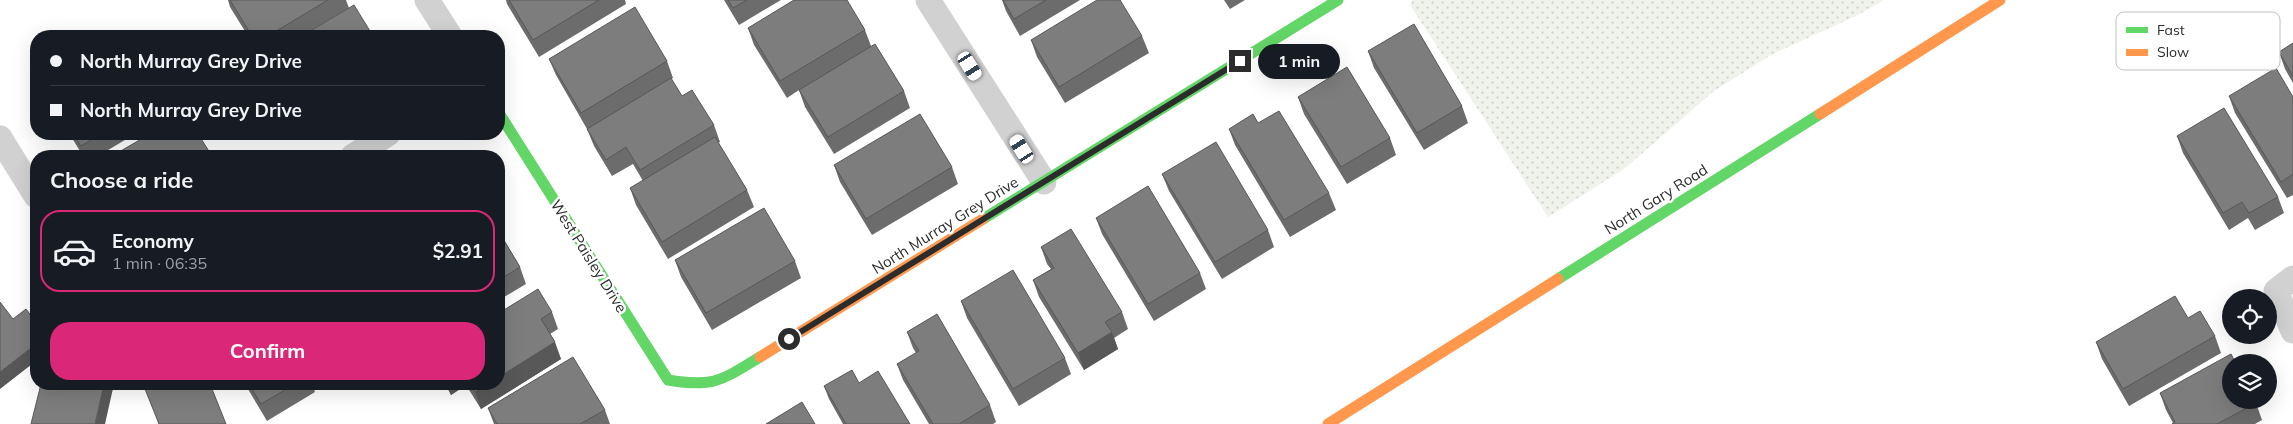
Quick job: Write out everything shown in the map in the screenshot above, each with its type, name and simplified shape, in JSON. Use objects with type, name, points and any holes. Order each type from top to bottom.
[{"type":"street","points":[[426,0],[446,30]]},
{"type":"street","points":[[928,0],[1044,182]]},
{"type":"street","name":"North Murray Grey Drive","points":[[690,384],[721,381],[1338,0]]},
{"type":"street","name":"North Gary Road","points":[[1328,424],[2000,0]]},
{"type":"street","name":"West Paisley Drive","points":[[505,123],[668,380],[690,384]]},
{"type":"street","points":[[0,138],[30,186]]},
{"type":"street","points":[[363,150],[378,140]]},
{"type":"street","points":[[2285,285],[2293,331]]},
{"type":"shaded area","points":[[1413,0],[1884,0],[1858,15],[1771,55],[1714,91],[1624,169],[1548,217],[1410,5]]},
{"type":"building","points":[[230,0],[328,0],[278,30],[248,30]]},
{"type":"building","points":[[509,0],[599,0],[533,40]]},
{"type":"building","points":[[728,0],[747,0],[733,8]]},
{"type":"building","points":[[794,0],[847,0],[865,30],[780,81],[748,28]]},
{"type":"building","points":[[1003,0],[1046,0],[1014,19]]},
{"type":"building","points":[[1097,0],[1120,0],[1142,36],[1059,87],[1031,40]]},
{"type":"building","points":[[354,5],[369,30],[312,30]]},
{"type":"building","points":[[635,7],[667,61],[581,113],[549,59]]},
{"type":"building","points":[[1414,24],[1462,106],[1417,133],[1368,51]]},
{"type":"building","points":[[2293,43],[2293,76],[2280,54],[2280,51]]},
{"type":"building","points":[[875,44],[904,91],[828,137],[799,90]]},
{"type":"building","points":[[1347,67],[1390,138],[1341,167],[1298,97]]},
{"type":"building","points":[[2273,70],[2277,70],[2293,97],[2293,174],[2281,182],[2229,96]]},
{"type":"building","points":[[671,78],[682,96],[692,90],[714,125],[640,170],[626,147],[606,160],[587,129]]},
{"type":"building","points":[[2224,108],[2278,197],[2249,213],[2242,202],[2223,213],[2177,136]]},
{"type":"building","points":[[1279,111],[1329,193],[1284,220],[1229,129],[1253,114],[1258,123]]},
{"type":"building","points":[[920,114],[952,167],[866,219],[834,165]]},
{"type":"building","points":[[715,137],[747,190],[662,242],[630,188]]},
{"type":"building","points":[[77,140],[91,140],[81,146]]},
{"type":"building","points":[[140,140],[202,140],[208,150],[122,150]]},
{"type":"building","points":[[1216,142],[1268,230],[1215,262],[1162,174]]},
{"type":"building","points":[[1148,186],[1200,273],[1148,304],[1096,218]]},
{"type":"building","points":[[764,208],[795,261],[706,313],[675,260]]},
{"type":"building","points":[[1071,229],[1122,312],[1105,322],[1112,332],[1078,353],[1033,280],[1054,268],[1041,247]]},
{"type":"building","points":[[505,242],[520,267],[505,276]]},
{"type":"building","points":[[1013,270],[1065,358],[1013,389],[961,301]]},
{"type":"building","points":[[538,289],[552,312],[541,319],[555,342],[505,373],[505,309]]},
{"type":"building","points":[[2175,296],[2188,318],[2200,311],[2215,336],[2123,389],[2096,342]]},
{"type":"building","points":[[0,302],[13,319],[26,309],[30,314],[30,349],[0,372]]},
{"type":"building","points":[[937,314],[990,405],[959,424],[933,424],[897,364],[919,351],[907,332]]},
{"type":"building","points":[[573,357],[605,410],[580,424],[497,424],[488,408]]},
{"type":"building","points":[[2222,359],[2222,409],[2245,409],[2217,424],[2172,424],[2175,422],[2160,393]]},
{"type":"building","points":[[852,370],[859,383],[878,371],[910,424],[846,424],[824,386]]},
{"type":"building","points":[[40,390],[103,390],[95,424],[31,424]]},
{"type":"building","points":[[145,390],[212,390],[226,424],[159,424]]},
{"type":"building","points":[[253,390],[285,390],[261,404]]},
{"type":"building","points":[[802,402],[815,424],[766,424]]},
{"type":"traffic: fast","points":[[983,219],[1338,0]]},
{"type":"traffic: fast","points":[[1558,279],[1820,114]]},
{"type":"traffic: fast","points":[[505,122],[668,380],[696,383],[717,380],[760,357]]},
{"type":"traffic: slow","points":[[1820,114],[2000,0]]},
{"type":"traffic: slow","points":[[760,357],[983,219]]},
{"type":"traffic: slow","points":[[1328,424],[1558,279]]},
{"type":"route","points":[[789,339],[1240,61]]}]
